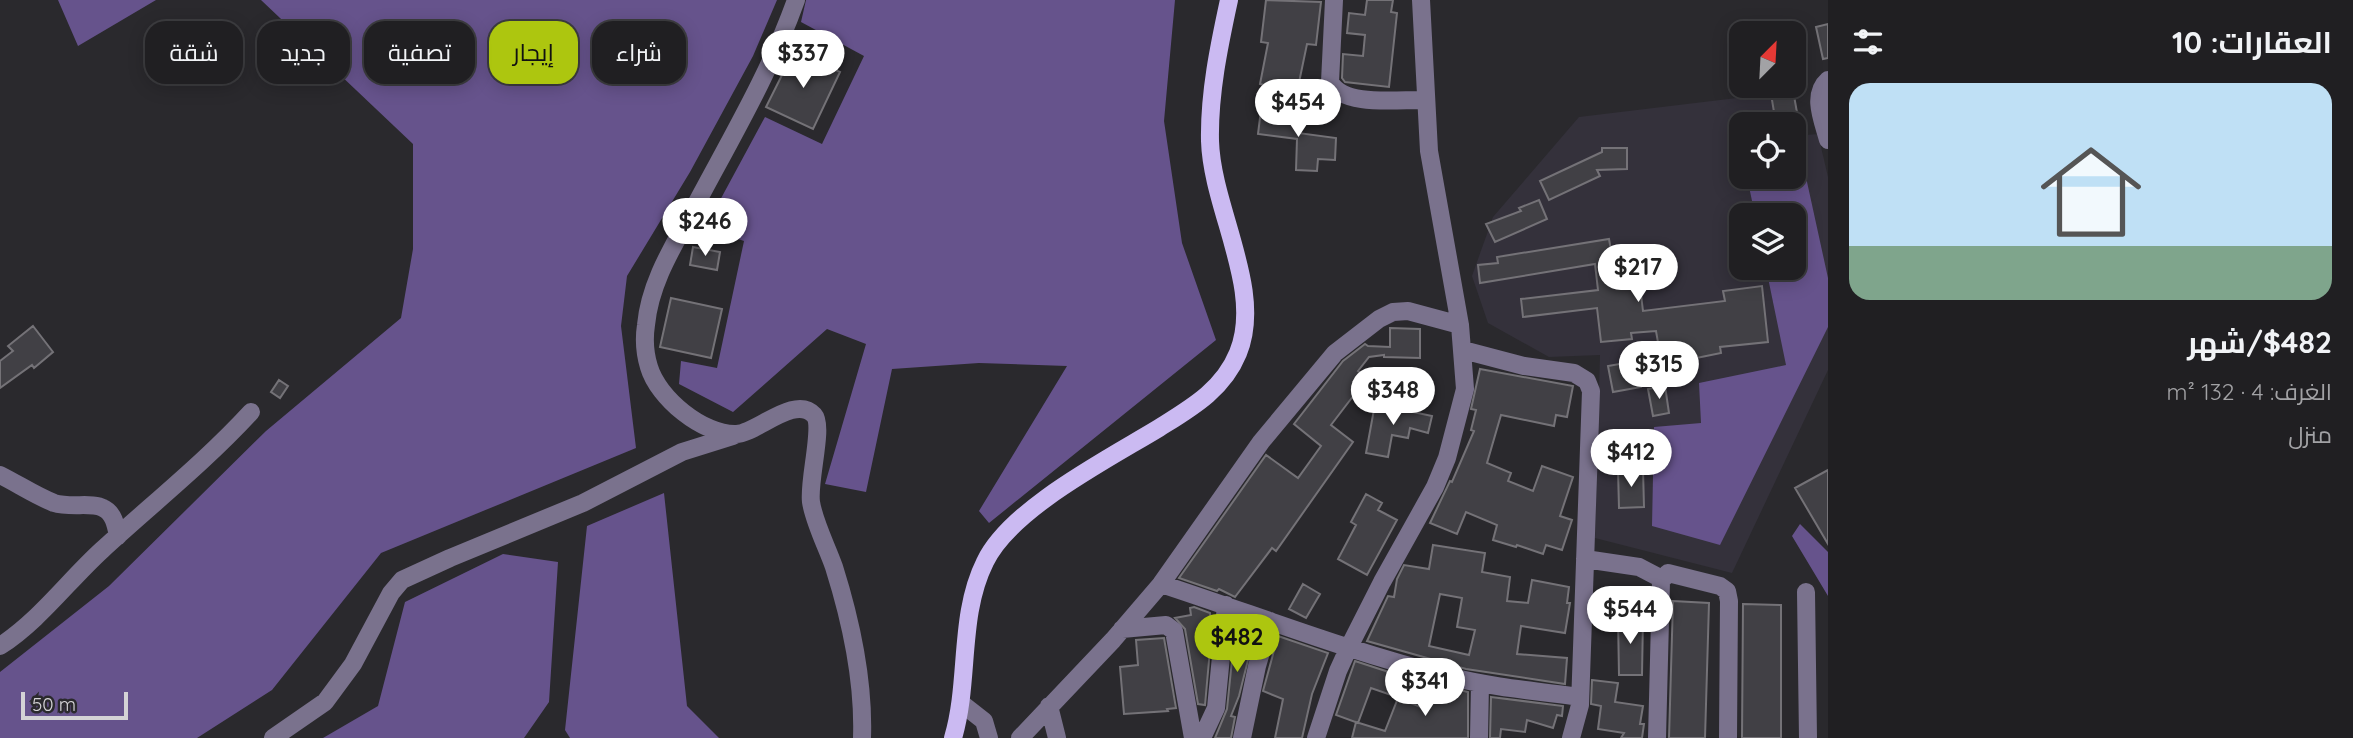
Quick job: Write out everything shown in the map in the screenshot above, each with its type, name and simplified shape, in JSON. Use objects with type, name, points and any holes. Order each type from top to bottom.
[{"type":"main road","points":[[953,738],[961,703],[969,614],[975,588],[985,561],[999,540],[1020,518],[1047,498],[1196,406],[1219,385],[1238,354],[1245,329],[1245,300],[1217,188],[1210,143],[1212,100],[1229,0]]},
{"type":"street","points":[[739,434],[721,433],[704,426],[668,397],[649,368],[646,325],[660,273],[776,53],[796,0]]},
{"type":"street","points":[[1334,0],[1330,82],[1334,90],[1356,99],[1426,100]]},
{"type":"street","points":[[1315,738],[1348,649],[1435,487],[1447,458],[1465,388],[1460,325],[1429,151],[1421,0]]},
{"type":"street","points":[[1828,80],[1822,85],[1819,99],[1828,140]]},
{"type":"street","points":[[1020,738],[1161,584],[1261,442],[1335,353],[1379,319],[1393,312],[1408,311],[1460,325]]},
{"type":"street","points":[[1463,350],[1524,366],[1574,373],[1587,381],[1591,391],[1580,697],[1578,718],[1571,738]]},
{"type":"street","points":[[273,738],[325,702],[353,663],[387,600],[402,580],[583,503],[682,452],[739,434],[793,410],[809,411],[818,423],[811,474],[811,505],[838,580],[851,636],[863,710],[862,738]]},
{"type":"street","points":[[0,646],[186,477],[251,412]]},
{"type":"street","points":[[0,475],[55,503],[106,508],[113,518],[118,536]]},
{"type":"street","points":[[1585,559],[1639,567],[1662,579]]},
{"type":"street","points":[[1657,738],[1662,579],[1668,573],[1720,586],[1727,591],[1728,738]]},
{"type":"street","points":[[1161,584],[1348,649],[1480,683],[1580,697]]},
{"type":"street","points":[[1807,592],[1808,738]]},
{"type":"street","points":[[1202,738],[1216,708],[1226,605]]},
{"type":"street","points":[[1242,738],[1257,666],[1270,621]]},
{"type":"street","points":[[1122,629],[1167,625],[1174,631],[1193,738]]},
{"type":"street","points":[[1479,738],[1480,683]]},
{"type":"street","points":[[961,703],[984,721],[989,738]]},
{"type":"street","points":[[1049,706],[1057,738]]},
{"type":"shaded area","points":[[58,0],[156,0],[78,46]]},
{"type":"shaded area","points":[[261,0],[777,0],[753,56],[690,172],[627,276],[621,326],[636,448],[381,553],[272,690],[197,738],[0,738],[0,672],[109,586],[266,431],[401,318],[413,249],[413,144],[350,84],[350,21],[283,21]]},
{"type":"shaded area","points":[[806,0],[1175,0],[1164,121],[1182,243],[1216,340],[989,523],[979,511],[1067,366],[979,363],[892,369],[866,492],[825,484],[866,344],[827,329],[733,412],[679,384],[681,361],[717,368],[744,241],[705,228],[765,117],[822,144],[864,56],[801,22]]},
{"type":"shaded area","points":[[1737,98],[1771,98],[1774,112],[1729,112],[1729,189],[1806,189],[1806,135],[1818,134],[1828,177],[1828,370],[1732,573],[1595,538],[1600,355],[1549,357],[1488,323],[1472,276],[1493,217],[1579,117]]},
{"type":"shaded area","points":[[1806,177],[1828,278],[1828,327],[1720,545],[1652,526],[1654,427],[1701,423],[1699,383],[1786,365],[1768,280],[1806,280],[1806,203],[1752,203],[1750,189],[1806,189]]},
{"type":"shaded area","points":[[664,493],[687,706],[719,738],[570,738],[565,730],[587,526]]},
{"type":"shaded area","points":[[1800,524],[1828,552],[1828,596],[1792,536]]},
{"type":"shaded area","points":[[503,554],[558,562],[549,702],[524,738],[323,738],[378,706],[405,602]]},
{"type":"building","points":[[1266,0],[1321,2],[1316,45],[1307,44],[1297,92],[1260,84],[1268,43],[1261,42]]},
{"type":"building","points":[[1367,0],[1393,0],[1391,12],[1397,13],[1389,87],[1345,82],[1342,78],[1343,54],[1363,56],[1365,35],[1347,33],[1349,13],[1365,15]]},
{"type":"building","points":[[1828,24],[1828,58],[1823,59],[1816,27]]},
{"type":"building","points":[[794,51],[840,72],[813,129],[766,107]]},
{"type":"building","points":[[1772,98],[1794,98],[1797,112],[1774,112]]},
{"type":"building","points":[[1261,110],[1301,116],[1298,133],[1336,138],[1335,160],[1318,159],[1317,171],[1296,170],[1297,139],[1258,134]]},
{"type":"building","points":[[1602,148],[1627,148],[1627,169],[1597,170],[1600,176],[1549,200],[1540,181],[1602,152]]},
{"type":"building","points":[[1539,200],[1547,219],[1495,242],[1486,224],[1521,211],[1519,208]]},
{"type":"building","points":[[1609,239],[1615,273],[1638,270],[1643,311],[1725,301],[1723,291],[1762,286],[1768,342],[1720,347],[1721,353],[1662,365],[1656,331],[1631,333],[1632,339],[1601,342],[1597,308],[1523,317],[1521,299],[1598,290],[1595,264],[1480,283],[1478,265],[1498,263],[1497,257]]},
{"type":"building","points":[[693,247],[720,252],[717,270],[690,265]]},
{"type":"building","points":[[671,298],[722,309],[711,358],[660,347]]},
{"type":"building","points":[[33,326],[53,352],[34,368],[32,365],[0,388],[0,361],[13,351],[8,346]]},
{"type":"building","points":[[1390,328],[1420,329],[1420,358],[1384,355],[1369,357],[1358,371],[1367,378],[1331,425],[1353,442],[1276,551],[1272,548],[1235,597],[1219,589],[1217,591],[1179,578],[1266,455],[1298,478],[1321,446],[1294,424],[1343,361],[1365,344],[1390,347]]},
{"type":"building","points":[[1637,361],[1641,387],[1613,392],[1608,366]]},
{"type":"building","points":[[1480,369],[1573,386],[1567,417],[1556,415],[1554,426],[1501,415],[1487,463],[1511,473],[1508,481],[1533,491],[1542,466],[1573,477],[1560,516],[1572,520],[1562,550],[1546,545],[1543,554],[1493,540],[1497,525],[1466,512],[1457,534],[1430,523],[1450,481],[1452,482],[1474,431],[1471,430],[1476,410],[1471,409]]},
{"type":"building","points":[[279,380],[288,386],[280,398],[271,392]]},
{"type":"building","points":[[1665,386],[1669,413],[1653,416],[1648,389]]},
{"type":"building","points":[[1375,404],[1432,416],[1428,433],[1410,428],[1408,438],[1392,435],[1388,457],[1366,453]]},
{"type":"building","points":[[1643,469],[1644,507],[1619,508],[1618,470]]},
{"type":"building","points":[[1828,470],[1828,544],[1795,488]]},
{"type":"building","points":[[1366,494],[1382,503],[1378,510],[1397,520],[1367,575],[1338,559],[1356,525],[1351,522]]},
{"type":"building","points":[[1433,545],[1485,553],[1482,572],[1510,577],[1507,601],[1528,603],[1532,580],[1569,587],[1567,603],[1570,603],[1565,633],[1521,626],[1517,654],[1567,658],[1565,684],[1466,669],[1367,641],[1388,596],[1394,597],[1397,579],[1404,565],[1429,569]],"holes":[[[1440,594],[1462,598],[1457,627],[1475,630],[1469,655],[1429,646]]]},
{"type":"building","points":[[1303,584],[1320,594],[1306,618],[1289,609]]},
{"type":"building","points":[[1673,601],[1709,603],[1705,738],[1669,738]]},
{"type":"building","points":[[1743,604],[1781,605],[1781,738],[1742,738]]},
{"type":"building","points":[[1190,608],[1210,613],[1212,627],[1205,705],[1198,704],[1185,629],[1175,618],[1191,615]]},
{"type":"building","points":[[1618,618],[1643,618],[1642,675],[1619,675]]},
{"type":"building","points":[[1236,621],[1256,628],[1239,696],[1231,716],[1235,717],[1231,738],[1215,738],[1227,709]]},
{"type":"building","points":[[1278,636],[1328,653],[1312,694],[1302,738],[1275,738],[1283,699],[1263,691]]},
{"type":"building","points":[[1164,638],[1176,708],[1124,714],[1120,667],[1138,665],[1136,640]]},
{"type":"building","points":[[1355,661],[1401,676],[1394,696],[1371,688],[1358,723],[1336,715]]},
{"type":"building","points":[[1592,680],[1618,683],[1615,702],[1643,706],[1640,724],[1644,724],[1642,738],[1621,738],[1624,733],[1598,729],[1601,706],[1591,704]]},
{"type":"building","points":[[1431,683],[1468,692],[1468,738],[1352,738],[1356,722],[1385,731],[1398,698],[1423,708]]},
{"type":"building","points":[[1491,697],[1563,706],[1562,716],[1557,715],[1553,728],[1527,720],[1525,732],[1501,729],[1500,738],[1490,738]]}]
